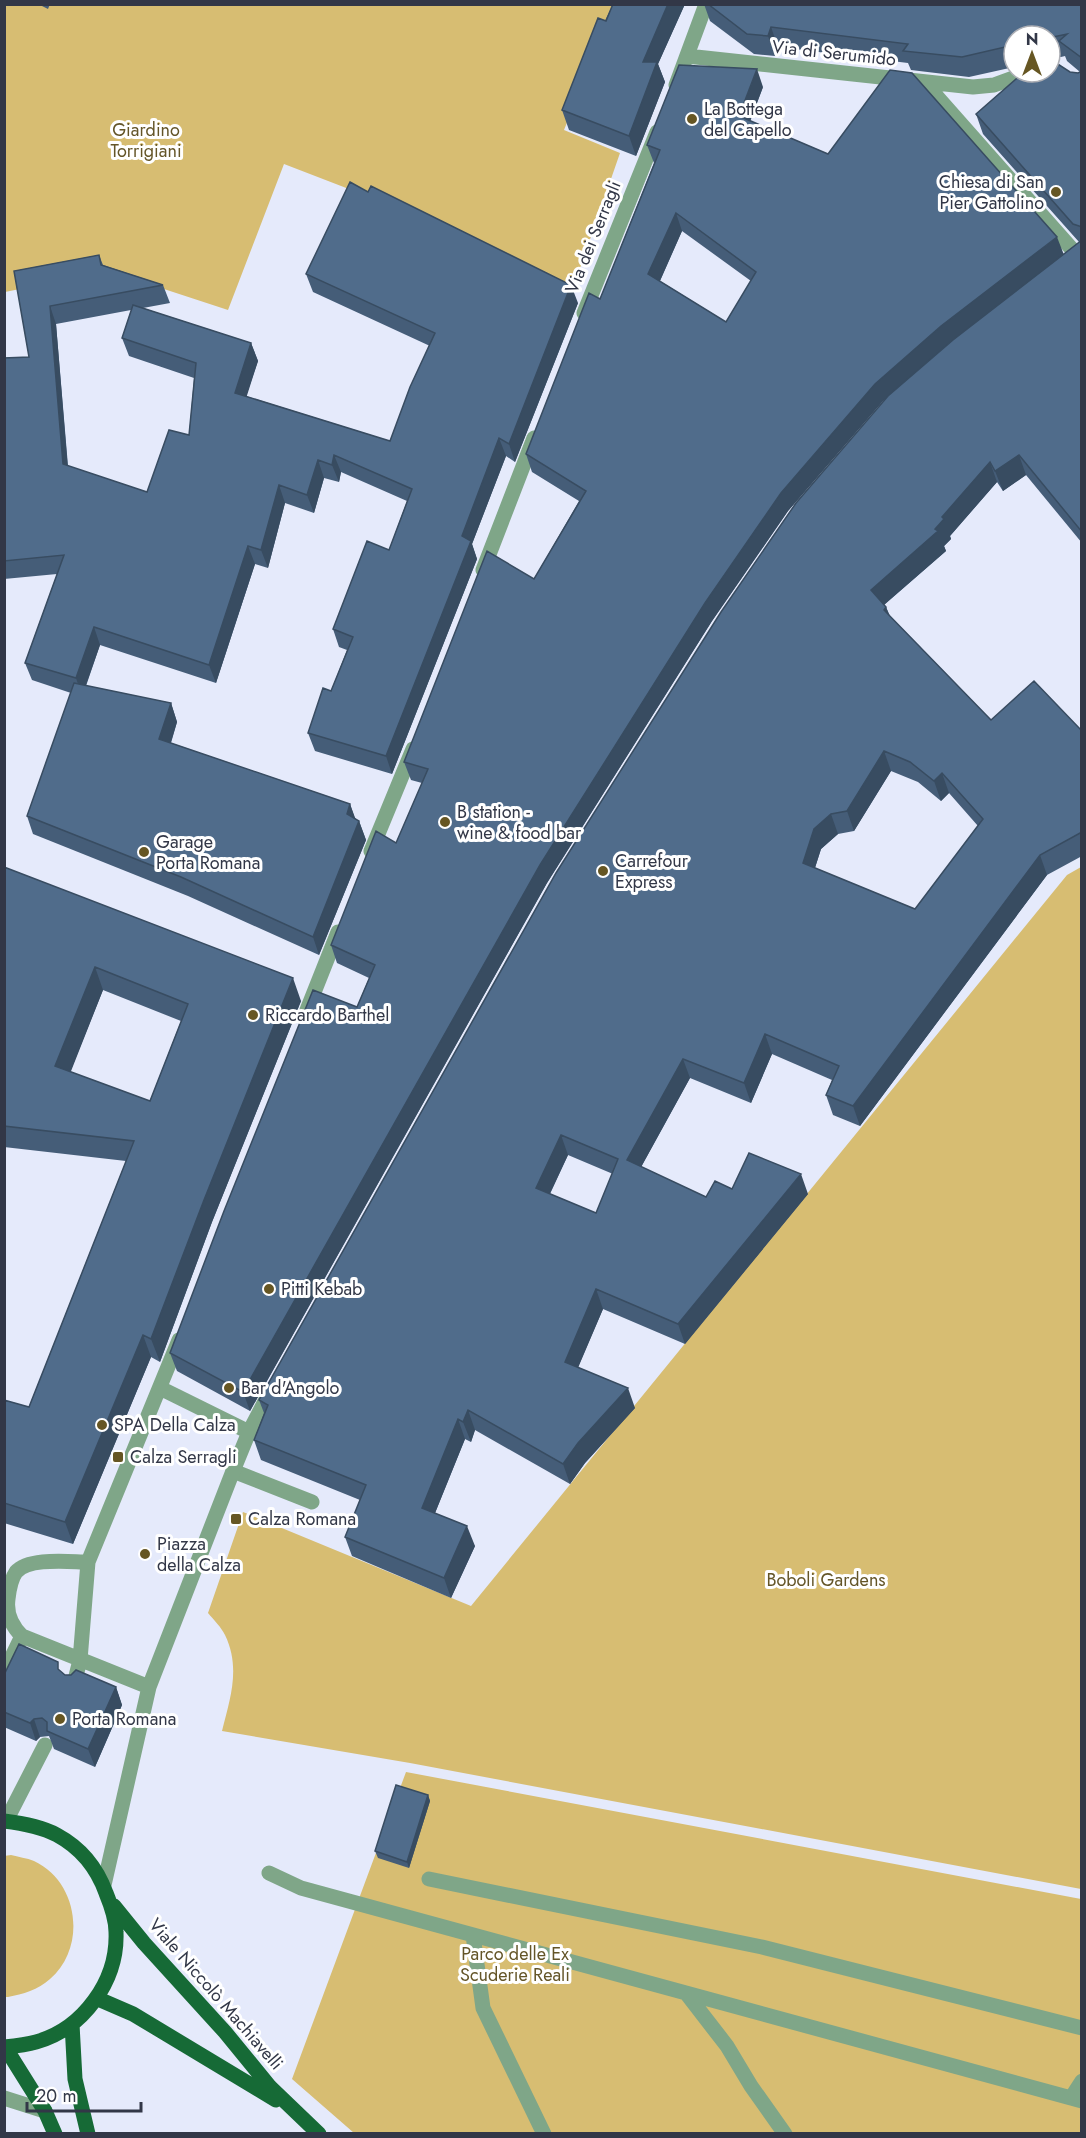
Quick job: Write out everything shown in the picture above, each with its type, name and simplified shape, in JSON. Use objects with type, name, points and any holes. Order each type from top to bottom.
[{"type":"main road","points":[[5,1821],[56,1834],[85,1855],[104,1886],[117,1931],[114,1957],[106,1981],[96,1998],[72,2024],[36,2042],[5,2047],[45,2111],[55,2133]]},
{"type":"main road","name":"Viale Niccolò Machiavelli","points":[[110,1902],[270,2086],[319,2133]]},
{"type":"main road","name":"Viale Niccolò Machiavelli","points":[[96,1998],[133,2014],[294,2110]]},
{"type":"main road","points":[[72,2024],[75,2079],[88,2133]]},
{"type":"street","points":[[670,99],[706,4]]},
{"type":"street","name":"Via di Serumido","points":[[687,56],[974,87],[1002,82]]},
{"type":"street","points":[[924,82],[1054,228],[1076,257]]},
{"type":"street","name":"Via dei Serragli","points":[[576,331],[661,121]]},
{"type":"street","points":[[477,585],[542,419]]},
{"type":"street","points":[[366,863],[417,738]]},
{"type":"street","points":[[301,1027],[344,917]]},
{"type":"street","points":[[74,1684],[80,1660],[88,1562],[184,1324]]},
{"type":"street","points":[[104,1886],[149,1687],[232,1471],[249,1432],[280,1373]]},
{"type":"street","points":[[160,1388],[249,1432]]},
{"type":"street","points":[[232,1471],[312,1502]]},
{"type":"street","points":[[88,1562],[38,1562],[27,1565],[16,1572],[7,1604],[10,1618],[22,1636],[149,1687]]},
{"type":"street","points":[[4,1673],[22,1636]]},
{"type":"street","points":[[5,1821],[45,1745]]},
{"type":"street","points":[[269,1874],[301,1888],[1076,2099],[1082,2081]]},
{"type":"street","points":[[429,1878],[762,1947],[1082,2028]]},
{"type":"street","points":[[473,1935],[483,2008],[544,2133]]},
{"type":"street","points":[[686,1993],[727,2046],[751,2086],[785,2133]]},
{"type":"street","points":[[4,2098],[45,2111]]},
{"type":"green space","name":"Giardino Torrigiani","points":[[5,5],[614,5],[564,130],[620,153],[570,297],[380,201],[284,164],[228,310],[109,271],[5,292]]},
{"type":"green space","name":"Boboli Gardens","points":[[1081,867],[1081,1889],[410,1763],[222,1731],[232,1683],[232,1659],[225,1635],[208,1613],[243,1512],[471,1606],[1067,875]]},
{"type":"green space","name":"Parco delle Ex Scuderie Reali","points":[[406,1772],[1081,1899],[1081,2133],[354,2133],[292,2079]]},
{"type":"green space","points":[[11,1855],[34,1861],[49,1871],[61,1884],[69,1899],[73,1916],[73,1933],[62,1966],[50,1979],[30,1991],[4,1997],[4,1856]]},
{"type":"building","points":[[613,4],[668,4],[643,62],[657,62],[629,136],[562,110],[598,18],[606,21]]},
{"type":"building","points":[[708,4],[1082,4],[1082,58],[1062,43],[1062,38],[1067,34],[1062,35],[1062,24],[1002,24],[1002,48],[962,57],[903,51],[908,44],[771,27],[768,36],[747,34]]},
{"type":"building","points":[[679,65],[757,69],[739,116],[828,154],[890,70],[912,73],[1057,237],[941,326],[875,384],[781,493],[705,603],[540,865],[243,1392],[170,1353],[224,1211],[313,990],[357,1007],[375,965],[331,945],[376,831],[396,843],[428,769],[404,762],[487,551],[534,579],[586,491],[526,454],[589,293],[600,299],[660,150],[647,145]],"holes":[[[676,213],[756,272],[726,322],[648,274]]]},
{"type":"building","name":"Chiesa di San Pier Gattolino","points":[[1062,67],[1070,72],[1082,71],[1082,227],[1073,224],[976,114],[1010,84],[1062,84]]},
{"type":"building","points":[[350,182],[368,192],[371,186],[571,285],[509,444],[499,438],[462,536],[471,541],[386,756],[308,733],[323,688],[331,691],[353,637],[333,629],[367,541],[389,550],[412,489],[334,455],[332,465],[318,460],[307,495],[279,485],[261,550],[248,546],[209,665],[94,627],[76,678],[25,663],[64,555],[4,561],[4,358],[29,357],[14,271],[99,255],[101,265],[163,285],[50,306],[63,464],[147,492],[169,430],[189,435],[196,363],[122,338],[133,305],[251,343],[235,393],[390,441],[410,387],[435,333],[306,274]]},
{"type":"building","points":[[1082,240],[1082,532],[1019,455],[995,471],[990,462],[942,517],[944,519],[935,529],[938,531],[871,590],[886,607],[884,610],[991,720],[1034,681],[1082,731],[1082,832],[1040,855],[853,1106],[826,1095],[839,1066],[765,1034],[744,1083],[683,1059],[627,1160],[706,1197],[715,1181],[732,1189],[749,1153],[801,1174],[678,1324],[596,1289],[565,1362],[628,1388],[578,1443],[563,1464],[468,1410],[463,1422],[458,1419],[422,1508],[467,1526],[444,1578],[345,1537],[366,1485],[254,1440],[268,1405],[259,1400],[556,873],[721,612],[796,503],[888,396],[953,340]],"holes":[[[884,751],[910,762],[934,781],[942,773],[983,819],[915,909],[803,863],[814,829],[831,814],[847,811]],[[561,1135],[618,1159],[596,1213],[536,1188]]]},
{"type":"building","points":[[74,683],[171,703],[159,739],[350,804],[347,814],[359,821],[313,937],[181,877],[27,816]]},
{"type":"building","points":[[4,867],[293,978],[151,1339],[143,1335],[65,1522],[4,1503],[4,1400],[29,1407],[134,1141],[4,1126]],"holes":[[[95,967],[188,1004],[150,1101],[55,1066]]]},
{"type":"building","name":"Porta Romana","points":[[19,1644],[58,1662],[58,1669],[65,1675],[71,1675],[76,1670],[116,1687],[88,1749],[47,1731],[47,1722],[42,1718],[34,1719],[30,1723],[4,1712],[4,1675]]},
{"type":"building","points":[[396,1785],[428,1795],[407,1862],[375,1851]]},
{"type":"place","name":"La Bottega del Capello","points":[[692,119]]},
{"type":"place","name":"Chiesa di San Pier Gattolino","points":[[1056,192]]},
{"type":"place","name":"B station - wine & food bar","points":[[445,822]]},
{"type":"place","name":"Garage Porta Romana","points":[[144,852]]},
{"type":"place","name":"Carrefour Express","points":[[603,871]]},
{"type":"place","name":"Riccardo Barthel","points":[[253,1015]]},
{"type":"place","name":"Pitti Kebab","points":[[269,1289]]},
{"type":"place","name":"Bar d'Angolo","points":[[229,1388]]},
{"type":"place","name":"SPA Della Calza","points":[[102,1425]]},
{"type":"place","name":"Calza Serragli","points":[[118,1457]]},
{"type":"place","name":"Calza Romana","points":[[236,1519]]},
{"type":"place","name":"Piazza della Calza","points":[[145,1554]]},
{"type":"place","name":"Porta Romana","points":[[60,1719]]}]
